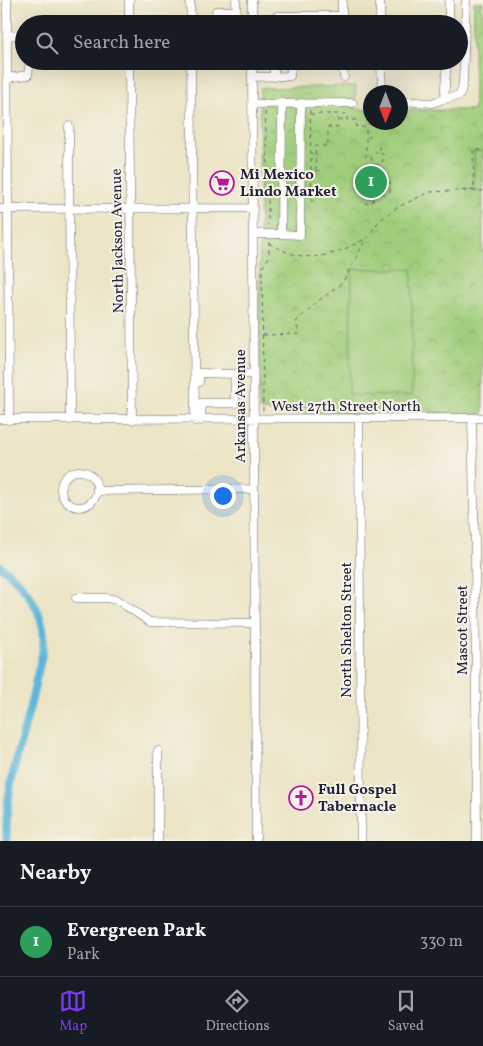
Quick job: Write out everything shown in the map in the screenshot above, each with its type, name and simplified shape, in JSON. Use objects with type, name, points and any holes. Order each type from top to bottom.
[{"type":"street","points":[[7,0],[4,209],[9,420]]},
{"type":"street","points":[[129,0],[129,15]]},
{"type":"street","points":[[190,0],[190,15]]},
{"type":"street","points":[[236,0],[236,15]]},
{"type":"street","points":[[252,0],[252,15]]},
{"type":"street","points":[[342,0],[342,15]]},
{"type":"street","points":[[380,0],[380,15]]},
{"type":"street","points":[[449,15],[450,0]]},
{"type":"street","points":[[465,15],[466,0]]},
{"type":"street","points":[[216,11],[236,12]]},
{"type":"street","points":[[7,35],[15,35]]},
{"type":"street","points":[[7,78],[28,75],[29,70]]},
{"type":"street","name":"North Jackson Avenue","points":[[129,70],[132,420]]},
{"type":"street","points":[[191,70],[198,421]]},
{"type":"street","name":"Arkansas Avenue","points":[[252,70],[256,841]]},
{"type":"street","points":[[274,70],[274,77]]},
{"type":"street","points":[[252,78],[292,75],[292,70]]},
{"type":"street","points":[[344,70],[344,77]]},
{"type":"street","points":[[381,70],[382,85]]},
{"type":"street","points":[[444,99],[446,70]]},
{"type":"street","points":[[408,102],[432,103],[460,95],[463,70]]},
{"type":"street","points":[[253,234],[269,238],[281,234],[300,235],[301,103]]},
{"type":"street","points":[[252,104],[353,103]]},
{"type":"street","points":[[281,234],[282,104]]},
{"type":"street","points":[[69,126],[70,420]]},
{"type":"street","points":[[4,209],[253,208]]},
{"type":"street","points":[[198,421],[201,403],[199,400],[199,373],[253,374]]},
{"type":"street","points":[[201,403],[234,403],[235,374]]},
{"type":"street","name":"Mascot Street","points":[[472,418],[475,547],[476,841]]},
{"type":"street","name":"West 27th Street North","points":[[0,420],[198,421],[483,418]]},
{"type":"street","name":"North Shelton Street","points":[[359,419],[361,841]]},
{"type":"street","points":[[73,472],[85,472],[94,480],[97,492],[87,505],[76,507],[63,498],[61,486],[67,475],[73,472]]},
{"type":"street","points":[[97,492],[254,489]]},
{"type":"street","points":[[76,598],[117,600],[150,622],[254,623]]},
{"type":"street","points":[[158,751],[158,841]]},
{"type":"path","points":[[310,103],[312,204]]},
{"type":"path","points":[[262,420],[262,268],[269,257],[265,104]]},
{"type":"path","points":[[310,114],[347,114],[347,120]]},
{"type":"path","points":[[316,171],[315,146],[328,146],[328,127],[338,127],[338,114]]},
{"type":"path","points":[[338,120],[356,120],[356,127],[366,126],[366,204],[371,203],[379,192]]},
{"type":"path","points":[[366,137],[372,137]]},
{"type":"path","points":[[378,165],[384,159],[379,146]]},
{"type":"path","points":[[445,192],[474,190],[473,150],[483,150]]},
{"type":"path","points":[[371,158],[373,153],[380,151]]},
{"type":"path","points":[[366,158],[371,158]]},
{"type":"path","points":[[371,158],[374,164],[378,165],[382,180]]},
{"type":"path","points":[[377,186],[382,180]]},
{"type":"path","points":[[379,192],[384,194],[390,192],[390,182],[382,180]]},
{"type":"path","points":[[366,181],[377,186],[379,192]]},
{"type":"path","points":[[263,335],[299,334],[296,322],[317,302],[343,282],[366,239],[379,221],[396,208],[430,192],[483,191]]},
{"type":"path","points":[[269,238],[288,253],[304,258],[335,253],[366,239]]},
{"type":"green space","points":[[474,2],[483,2],[483,414],[326,414],[261,411],[259,407],[260,88],[356,86],[355,109],[363,110],[363,130],[408,130],[408,110],[474,110]]},
{"type":"green space","points":[[474,151],[483,151],[483,190],[474,190]]},
{"type":"green space","points":[[352,269],[412,269],[412,396],[349,395]]},
{"type":"waterway","points":[[0,566],[27,593],[41,619],[44,634],[41,661],[8,800],[7,841]]},
{"type":"place","name":"Evergreen Park","points":[[371,182]]},
{"type":"place","name":"Mi Mexico Lindo Market","points":[[222,183]]},
{"type":"place","name":"Full Gospel Tabernacle","points":[[301,798]]}]
